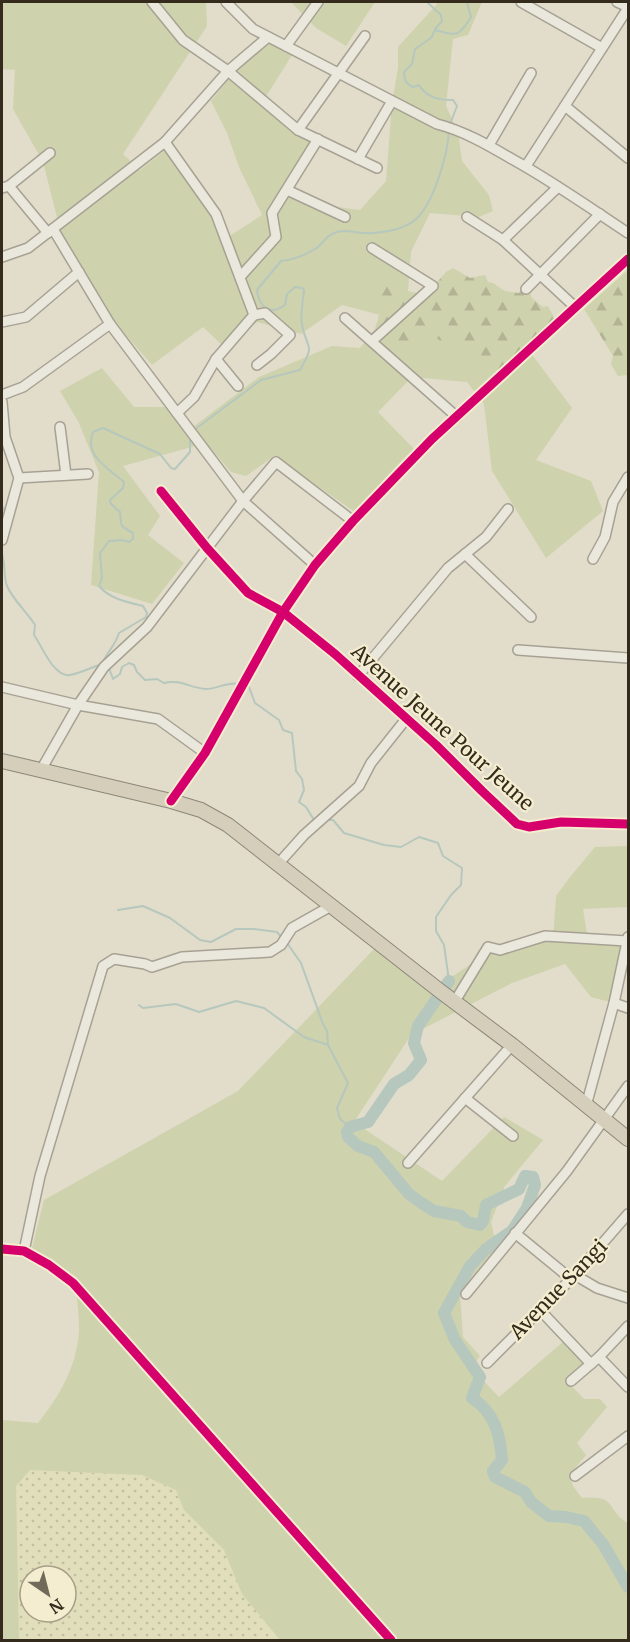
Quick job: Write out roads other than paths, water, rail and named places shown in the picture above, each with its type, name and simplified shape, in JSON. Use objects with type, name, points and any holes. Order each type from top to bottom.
[{"type":"highway","points":[[2,761],[171,801],[201,810],[228,825],[512,1045],[628,1139]]},
{"type":"street","points":[[152,2],[183,40],[228,71],[298,130],[377,168]]},
{"type":"street","points":[[226,2],[254,29],[437,124],[450,127],[489,145],[526,166],[628,233]]},
{"type":"street","points":[[286,46],[318,2]]},
{"type":"street","points":[[526,166],[628,7],[617,2]]},
{"type":"street","points":[[526,3],[602,48]]},
{"type":"street","points":[[298,130],[365,36]]},
{"type":"street","points":[[2,257],[28,248],[165,142],[228,71],[268,37]]},
{"type":"street","points":[[489,145],[531,73]]},
{"type":"street","points":[[358,159],[392,101]]},
{"type":"street","points":[[565,106],[628,158]]},
{"type":"street","points":[[240,277],[276,237],[272,213],[318,139]]},
{"type":"street","points":[[165,142],[216,214],[254,315]]},
{"type":"street","points":[[50,153],[5,187],[50,231],[79,272],[110,324],[243,501],[315,565]]},
{"type":"street","points":[[503,240],[558,187]]},
{"type":"street","points":[[287,189],[345,218]]},
{"type":"street","points":[[526,289],[600,214]]},
{"type":"street","points":[[467,217],[503,240],[574,308]]},
{"type":"street","points":[[372,248],[433,286],[372,341]]},
{"type":"street","points":[[171,801],[205,753],[283,612],[315,565],[353,521],[432,439],[628,259]]},
{"type":"street","points":[[2,322],[26,317],[79,272]]},
{"type":"street","points":[[177,413],[194,397],[216,359],[254,315],[265,313],[290,335],[257,365]]},
{"type":"street","points":[[345,318],[457,417]]},
{"type":"street","points":[[2,395],[23,387],[110,324]]},
{"type":"street","points":[[216,359],[238,386]]},
{"type":"street","points":[[2,402],[3,437],[19,478],[2,540]]},
{"type":"street","points":[[60,427],[66,475]]},
{"type":"street","points":[[41,770],[78,705],[106,665],[147,627],[243,501],[276,462],[353,521]]},
{"type":"street","points":[[19,478],[88,474]]},
{"type":"street","points":[[592,559],[605,537],[613,502],[628,477]]},
{"type":"street","name":"Avenue Jeune Pour Jeune","points":[[161,491],[207,548],[248,593],[283,612],[358,676],[436,745],[517,824],[529,827],[561,822],[628,824]]},
{"type":"street","points":[[358,676],[448,568],[486,537],[508,509]]},
{"type":"street","points":[[465,554],[531,616]]},
{"type":"street","points":[[518,650],[628,658]]},
{"type":"street","points":[[2,687],[78,705],[158,719],[205,753]]},
{"type":"street","points":[[278,864],[304,835],[359,786],[371,764],[406,719]]},
{"type":"street","points":[[24,1251],[40,1176],[103,966],[114,959],[152,967],[182,957],[270,952],[281,945],[292,928],[331,906]]},
{"type":"street","points":[[448,996],[488,947],[500,950],[545,936],[627,944],[614,1003],[586,1106]]},
{"type":"street","points":[[614,1003],[628,1008]]},
{"type":"street","points":[[408,1163],[512,1045]]},
{"type":"street","points":[[466,1294],[567,1172],[628,1086]]},
{"type":"street","points":[[465,1098],[513,1136]]},
{"type":"street","name":"Avenue Sangi","points":[[487,1363],[573,1277],[628,1214]]},
{"type":"street","points":[[515,1233],[573,1277],[628,1298]]},
{"type":"street","points":[[2,1249],[24,1251],[49,1265],[73,1283],[391,1641]]},
{"type":"street","points":[[540,1310],[591,1364]]},
{"type":"street","points":[[571,1381],[628,1326]]},
{"type":"street","points":[[599,1356],[628,1387]]},
{"type":"street","points":[[575,1476],[628,1436]]},
{"type":"waterway","points":[[427,2],[441,15],[442,21],[435,29]]},
{"type":"waterway","points":[[450,124],[457,106],[453,100],[434,97],[426,93],[419,85],[411,86],[406,81],[404,72],[412,64],[415,49],[431,38],[435,30],[453,34],[463,28],[471,17],[467,2]]},
{"type":"waterway","points":[[194,430],[261,380],[300,370],[305,361],[309,347],[301,321],[304,290],[295,287],[287,294],[285,305],[275,310],[266,308],[258,296],[257,290],[281,261],[317,248],[330,235],[337,232],[384,232],[401,228],[416,219],[429,202],[439,177],[449,130]]},
{"type":"waterway","points":[[102,664],[119,633],[146,617],[147,613],[143,606],[114,597],[99,586],[102,578],[100,553],[109,541],[129,542],[133,539],[133,533],[122,525],[120,512],[110,500],[123,488],[124,482],[104,466],[94,454],[91,440],[93,432],[103,428],[160,454],[171,468],[175,469],[190,452],[190,434]]},
{"type":"waterway","points":[[2,506],[5,511],[2,516]]},
{"type":"waterway","points":[[2,554],[7,586],[35,625],[34,635],[54,667],[64,675],[70,675],[102,664]]},
{"type":"waterway","points":[[109,668],[113,679],[120,674],[122,667],[129,663],[134,665],[145,680],[157,679],[164,683],[175,682],[206,689],[239,684]]},
{"type":"waterway","points":[[245,686],[249,687],[255,703],[279,720],[283,730],[292,733],[296,771],[302,779],[304,790],[299,802],[306,807],[314,820]]},
{"type":"waterway","points":[[326,820],[333,820],[344,833],[384,845],[401,847],[419,837],[438,843],[443,856],[462,868],[461,885],[436,917],[436,931],[444,945],[449,981]]},
{"type":"waterway","points":[[118,910],[143,906],[170,918],[200,940],[211,942],[236,929],[277,932],[282,938]]},
{"type":"waterway","points":[[287,943],[301,963],[327,1031],[328,1045],[348,1083],[337,1108],[340,1119],[350,1127]]},
{"type":"waterway","points":[[449,981],[418,1026],[414,1043],[421,1060],[409,1075],[394,1084],[368,1122],[350,1127],[347,1132],[348,1137],[358,1146],[374,1152],[409,1194],[420,1202],[434,1211],[461,1216],[467,1222],[480,1225],[486,1205],[519,1189],[525,1176],[533,1177],[535,1185],[527,1208],[512,1231],[486,1249],[470,1266],[444,1313],[455,1340],[480,1377],[472,1398],[486,1410],[498,1433],[502,1460],[493,1471],[495,1477],[525,1492],[531,1502],[549,1516],[584,1521],[603,1544],[628,1587]]},
{"type":"waterway","points":[[139,1005],[143,1008],[176,1004],[199,1012],[236,1001],[264,1008],[304,1037],[328,1045]]}]
